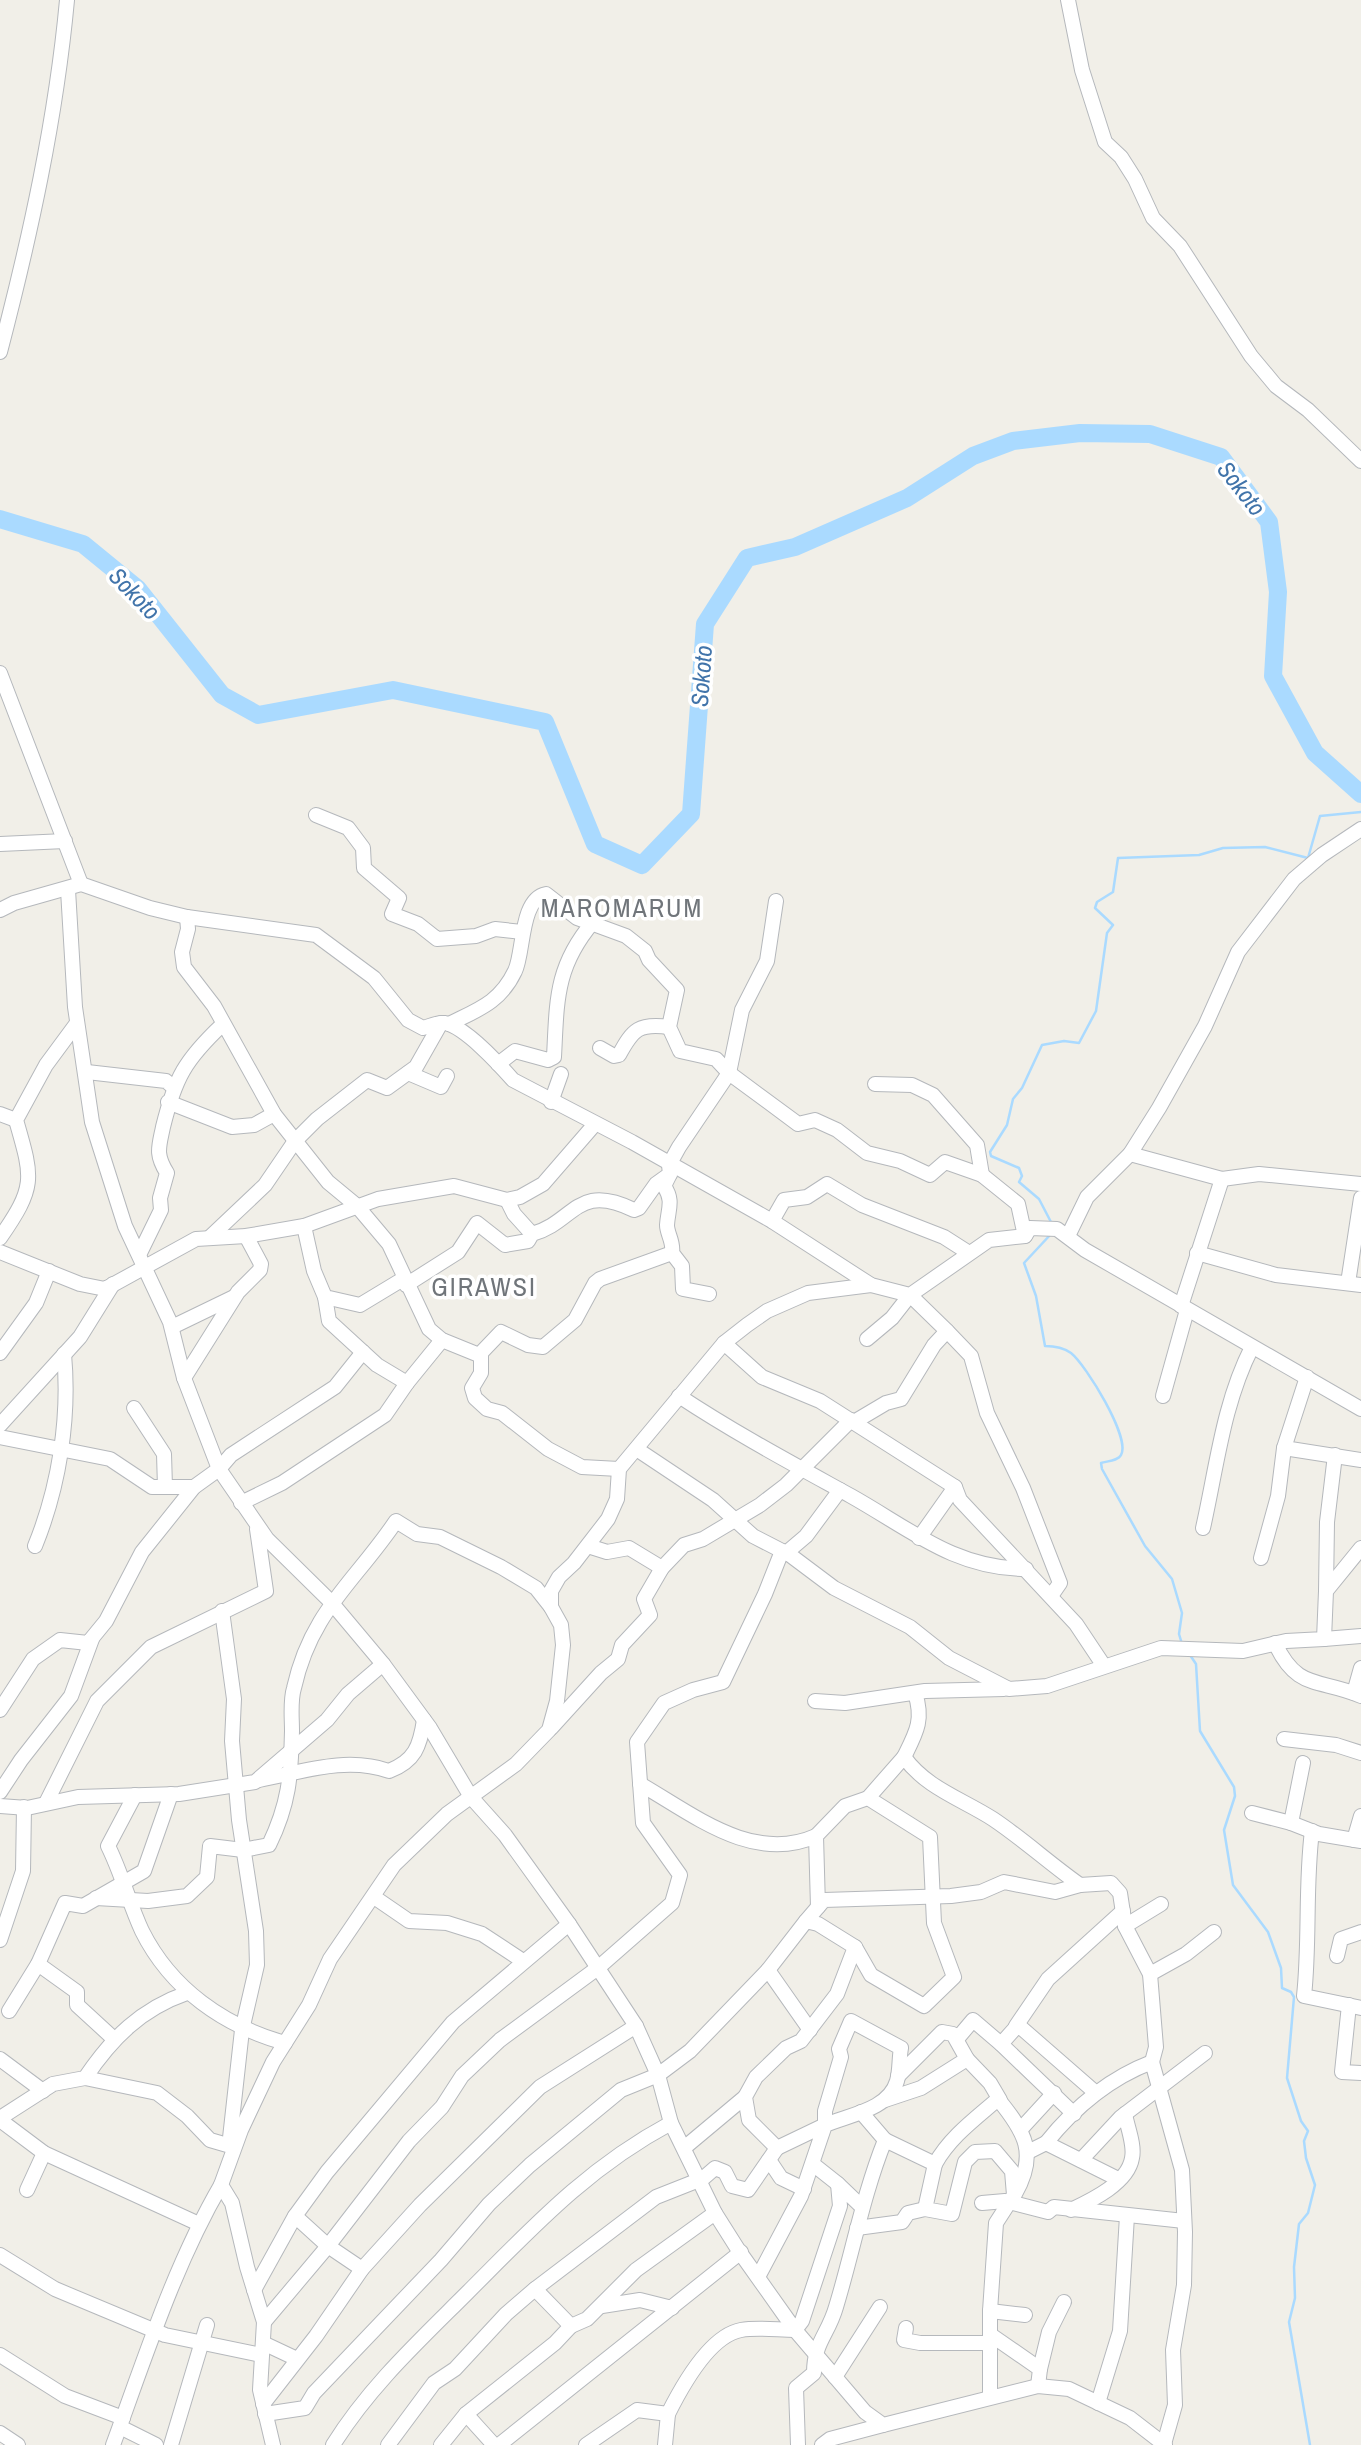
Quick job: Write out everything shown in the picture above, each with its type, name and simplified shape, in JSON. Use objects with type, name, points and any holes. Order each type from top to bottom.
[{"type":"street","points":[[0,352],[34,214],[64,37],[67,0]]},
{"type":"street","points":[[1068,0],[1082,70],[1105,142],[1121,157],[1135,178],[1153,218],[1180,246],[1251,356],[1276,386],[1308,410],[1361,461]]},
{"type":"street","points":[[0,673],[65,841],[74,887],[78,1023],[92,1122],[125,1226],[172,1327],[184,1378],[219,1469],[267,1539],[331,1602],[383,1664],[424,1720],[471,1797],[505,1835],[569,1924],[636,2026],[658,2075],[671,2123],[715,2213],[795,2330],[864,2412],[883,2425]]},
{"type":"street","points":[[316,815],[348,828],[363,848],[364,868],[399,898],[392,914],[418,924],[436,939],[476,936],[495,929],[522,932]]},
{"type":"street","points":[[1056,1231],[1130,1154],[1186,1062],[1238,952],[1294,879],[1322,855],[1361,829]]},
{"type":"street","points":[[0,844],[65,841]]},
{"type":"street","points":[[0,910],[14,903],[74,887],[187,917],[316,934],[374,978],[408,1020],[423,1028],[445,1024],[486,1008],[494,1000],[515,972],[522,932],[538,897],[546,894],[577,918],[626,936],[637,944],[677,990],[669,1027],[680,1051],[716,1059],[729,1073],[798,1124],[815,1120],[831,1126],[867,1153],[900,1161],[930,1175],[946,1162],[982,1175],[1018,1204],[1024,1236]]},
{"type":"street","points":[[325,1297],[360,1305],[458,1252],[477,1223],[505,1245],[528,1241],[532,1234],[551,1229],[562,1215],[583,1202],[596,1200],[634,1210],[670,1169],[729,1073],[742,1010],[767,961],[776,901]]},
{"type":"street","points":[[187,917],[188,929],[182,952],[184,967],[214,1006],[222,1025],[274,1114],[328,1182],[357,1206],[389,1244],[429,1329],[442,1340],[479,1355],[501,1332],[528,1345],[542,1347],[575,1320],[600,1279],[672,1253]]},
{"type":"street","points":[[498,1064],[515,1051],[548,1060],[554,1057],[562,972],[580,937],[593,922]]},
{"type":"street","points":[[0,1237],[23,1206],[31,1177],[16,1120],[46,1065],[78,1023]]},
{"type":"street","points":[[445,1024],[498,1064],[513,1080],[595,1124],[670,1169],[772,1221],[871,1285],[910,1296],[971,1356],[987,1413],[1023,1488],[1060,1583],[1051,1597]]},
{"type":"street","points":[[209,1238],[265,1185],[295,1142],[317,1119],[367,1080],[387,1088],[408,1073],[416,1067],[445,1024]]},
{"type":"street","points":[[600,1048],[614,1056],[619,1055],[635,1030],[648,1024],[669,1027]]},
{"type":"street","points":[[142,1260],[161,1210],[160,1198],[167,1172],[158,1159],[156,1147],[173,1087],[198,1048],[222,1025]]},
{"type":"street","points":[[87,1072],[166,1081],[173,1087]]},
{"type":"street","points":[[408,1073],[441,1087],[447,1076]]},
{"type":"street","points":[[551,1102],[561,1074]]},
{"type":"street","points":[[875,1084],[912,1085],[933,1095],[977,1145],[982,1175]]},
{"type":"street","points":[[169,1102],[232,1127],[254,1125],[274,1114]]},
{"type":"street","points":[[0,1114],[16,1120]]},
{"type":"street","points":[[0,1252],[80,1284],[105,1289],[142,1260],[196,1239],[246,1237],[304,1226],[378,1199],[454,1186],[507,1200],[532,1192],[543,1184],[595,1124]]},
{"type":"street","points":[[1130,1154],[1222,1180],[1259,1174],[1361,1184]]},
{"type":"street","points":[[670,1169],[664,1186],[671,1204],[667,1227],[673,1246],[672,1253],[682,1266],[683,1289],[709,1294]]},
{"type":"street","points":[[1163,1395],[1197,1253],[1222,1180]]},
{"type":"street","points":[[772,1221],[784,1200],[807,1197],[827,1184],[862,1205],[944,1237],[969,1253]]},
{"type":"street","points":[[1197,1253],[1276,1275],[1354,1284],[1361,1198]]},
{"type":"street","points":[[507,1200],[514,1214],[532,1234]]},
{"type":"street","points":[[304,1226],[314,1271],[325,1297],[329,1321],[377,1365],[407,1382]]},
{"type":"street","points":[[867,1339],[892,1318],[910,1296],[989,1240],[1024,1236],[1030,1228],[1056,1231],[1361,1409]]},
{"type":"street","points":[[184,1378],[235,1297],[260,1270],[261,1264],[246,1237]]},
{"type":"street","points":[[0,1353],[36,1303],[49,1271]]},
{"type":"street","points":[[0,1425],[80,1337],[113,1284]]},
{"type":"street","points":[[551,1607],[551,1591],[559,1577],[588,1546],[617,1499],[619,1469],[638,1450],[724,1343],[767,1311],[808,1293],[871,1285]]},
{"type":"street","points":[[172,1327],[235,1297]]},
{"type":"street","points":[[113,2445],[137,2375],[199,2224],[221,2185],[234,2147],[273,2062],[331,1959],[394,1865],[446,1814],[516,1764],[601,1673],[618,1659],[622,1645],[650,1615],[644,1599],[662,1568],[684,1545],[703,1539],[768,1498],[852,1421],[886,1403],[901,1399],[934,1345],[947,1331]]},
{"type":"street","points":[[241,1503],[282,1483],[385,1415],[407,1382],[442,1340]]},
{"type":"street","points":[[724,1343],[762,1377],[820,1401],[955,1487],[960,1500],[1076,1624],[1104,1666]]},
{"type":"street","points":[[1203,1528],[1223,1424],[1239,1373],[1252,1347]]},
{"type":"street","points":[[0,1710],[33,1659],[60,1640],[88,1643],[92,1639],[117,1602],[135,1562],[194,1487],[219,1469],[232,1455],[335,1387],[363,1352]]},
{"type":"street","points":[[481,1353],[481,1373],[472,1388],[475,1398],[487,1409],[502,1413],[548,1450],[582,1467],[619,1469]]},
{"type":"street","points":[[35,1546],[50,1509],[60,1447],[68,1394],[64,1354]]},
{"type":"street","points":[[1261,1558],[1280,1485],[1284,1448],[1307,1377]]},
{"type":"street","points":[[679,1396],[753,1444],[840,1490],[946,1553],[1002,1569],[1026,1569]]},
{"type":"street","points":[[134,1408],[164,1454],[165,1487]]},
{"type":"street","points":[[0,1437],[110,1459],[152,1486],[194,1487]]},
{"type":"street","points":[[1284,1448],[1361,1460]]},
{"type":"street","points":[[638,1450],[713,1500],[753,1536],[784,1552],[834,1588],[899,1620],[949,1658],[1009,1689]]},
{"type":"street","points":[[1324,1639],[1327,1522],[1335,1455]]},
{"type":"street","points":[[919,1538],[955,1487]]},
{"type":"street","points":[[264,2322],[328,2246],[409,2141],[442,2107],[462,2076],[500,2040],[598,1967],[672,1903],[680,1875],[643,1823],[637,1742],[664,1703],[692,1690],[723,1682],[784,1552],[806,1536],[840,1490]]},
{"type":"street","points":[[96,1899],[148,1901],[187,1896],[207,1877],[210,1846],[243,1850],[269,1845],[283,1817],[291,1774],[293,1691],[307,1645],[331,1602],[396,1521],[417,1534],[440,1537],[500,1567],[536,1588],[551,1607],[561,1625],[563,1645],[557,1702],[549,1730]]},
{"type":"street","points":[[46,1803],[97,1702],[150,1647],[265,1591],[256,1524]]},
{"type":"street","points":[[588,1546],[607,1552],[629,1548],[662,1568]]},
{"type":"street","points":[[1326,1591],[1361,1548]]},
{"type":"street","points":[[1343,1571],[1361,1566]]},
{"type":"street","points":[[222,1611],[234,1699],[232,1741],[243,1850],[256,1931],[257,1965],[242,2029],[230,2138],[234,2147]]},
{"type":"street","points":[[815,1701],[845,1703],[915,1693],[1047,1686],[1161,1648],[1243,1651],[1275,1643],[1361,1636]]},
{"type":"street","points":[[0,1793],[21,1760],[71,1696],[92,1639]]},
{"type":"street","points":[[1275,1643],[1291,1672],[1306,1680],[1357,1695],[1361,1668]]},
{"type":"street","points":[[257,1780],[383,1664]]},
{"type":"street","points":[[640,1784],[724,1832],[766,1846],[795,1845],[816,1836],[845,1806],[867,1798],[904,1757],[919,1729],[921,1711],[915,1693]]},
{"type":"street","points":[[0,1806],[24,1807],[78,1797],[171,1794],[237,1786],[337,1764],[366,1763],[389,1771],[402,1766],[419,1749],[424,1720]]},
{"type":"street","points":[[1284,1739],[1336,1745],[1361,1753]]},
{"type":"street","points":[[904,1757],[915,1772],[934,1787],[992,1819],[1080,1885]]},
{"type":"street","points":[[1292,1823],[1303,1763]]},
{"type":"street","points":[[888,1774],[915,1772]]},
{"type":"street","points":[[9,2011],[38,1964],[65,1903],[83,1906],[144,1871],[171,1794]]},
{"type":"street","points":[[135,1795],[108,1846],[147,1940],[187,1993],[242,2029],[285,2043]]},
{"type":"street","points":[[806,1921],[818,1924],[855,1947],[871,1975],[924,2006],[954,1977],[934,1923],[930,1837],[867,1798]]},
{"type":"street","points":[[0,1940],[23,1871],[24,1807]]},
{"type":"street","points":[[1252,1813],[1312,1831],[1358,1840],[1361,1816]]},
{"type":"street","points":[[1312,1831],[1307,1875],[1308,1961],[1304,1996],[1355,2007],[1342,2072],[1361,2073]]},
{"type":"street","points":[[816,1836],[818,1907]]},
{"type":"street","points":[[264,2409],[305,2408],[314,2393],[441,2260],[489,2204],[530,2165],[621,2090],[658,2075],[690,2050],[768,1970],[824,1900],[851,1897],[876,1900],[981,1892],[1004,1882],[1055,1892],[1080,1885],[1111,1883],[1119,1892],[1124,1919],[1150,1975],[1156,2047],[1152,2063],[1182,2170],[1184,2285],[1173,2350],[1175,2405],[1165,2444],[1130,2418],[1069,2389],[1038,2386],[830,2439],[822,2445]]},
{"type":"street","points":[[374,1897],[409,1920],[447,1923],[482,1934],[523,1961]]},
{"type":"street","points":[[1001,2044],[1048,1979],[1124,1919],[1161,1904]]},
{"type":"street","points":[[254,2290],[295,2216],[327,2172],[439,2038],[523,1961],[569,1924]]},
{"type":"street","points":[[1150,1975],[1186,1954],[1214,1932]]},
{"type":"street","points":[[1337,1956],[1341,1939],[1361,1932]]},
{"type":"street","points":[[684,2148],[745,2097],[756,2077],[786,2048],[801,2041],[837,1994],[855,1947]]},
{"type":"street","points":[[38,1964],[77,1992],[77,2005],[114,2039]]},
{"type":"street","points":[[768,1970],[810,2030]]},
{"type":"street","points":[[85,2078],[114,2039],[142,2014],[187,1993]]},
{"type":"street","points":[[957,2039],[973,2020],[1074,2114]]},
{"type":"street","points":[[758,2277],[776,2248],[814,2165],[825,2125],[825,2111],[841,2057],[839,2049],[851,2021],[901,2048],[897,2083],[885,2100]]},
{"type":"street","points":[[264,2409],[362,2269],[420,2205],[531,2095],[636,2026]]},
{"type":"street","points":[[1016,2026],[1097,2093]]},
{"type":"street","points":[[898,2076],[942,2032],[953,2034],[967,2059],[990,2083],[1020,2130],[1028,2152],[1025,2171],[996,2223],[990,2311],[990,2397]]},
{"type":"street","points":[[1081,2160],[1125,2114],[1205,2053]]},
{"type":"street","points":[[0,2059],[43,2091]]},
{"type":"street","points":[[388,2445],[434,2383],[455,2369],[506,2314],[656,2197],[699,2181],[715,2168],[725,2172],[732,2186],[748,2190],[773,2154],[825,2125],[921,2088],[967,2059]]},
{"type":"street","points":[[1028,2152],[1046,2143],[1061,2124],[1126,2072],[1152,2063]]},
{"type":"street","points":[[199,2224],[44,2153],[0,2119],[53,2084],[85,2078],[157,2093],[187,2116],[210,2140],[234,2147]]},
{"type":"street","points":[[1020,2130],[1054,2094]]},
{"type":"street","points":[[745,2097],[749,2120],[773,2154],[781,2178],[804,2189]]},
{"type":"street","points":[[925,2209],[935,2164],[944,2148],[969,2121],[1000,2100]]},
{"type":"street","points":[[861,2112],[885,2140],[935,2164]]},
{"type":"street","points":[[1068,2211],[1095,2198],[1126,2173],[1133,2156],[1125,2114]]},
{"type":"street","points":[[333,2445],[348,2421],[420,2338],[542,2216],[635,2142],[671,2123]]},
{"type":"street","points":[[798,2445],[796,2388],[814,2373],[814,2352],[828,2330],[857,2228],[860,2206],[885,2140]]},
{"type":"street","points":[[1046,2143],[1118,2179]]},
{"type":"street","points":[[857,2228],[901,2222],[908,2213],[925,2209],[952,2214],[965,2162],[975,2152],[995,2151],[1012,2171],[1011,2198]]},
{"type":"street","points":[[27,2190],[44,2153]]},
{"type":"street","points":[[814,2165],[860,2206]]},
{"type":"street","points":[[795,2330],[802,2321],[829,2244],[840,2206],[838,2184]]},
{"type":"street","points":[[221,2185],[232,2203],[264,2322],[260,2390],[273,2445]]},
{"type":"street","points":[[982,2203],[1011,2198],[1048,2212],[1054,2207],[1068,2211],[1184,2221]]},
{"type":"street","points":[[441,2445],[466,2414],[555,2343],[571,2326],[587,2319],[636,2270],[715,2213]]},
{"type":"street","points":[[295,2216],[328,2246],[362,2269]]},
{"type":"street","points":[[1098,2403],[1120,2331],[1127,2216]]},
{"type":"street","points":[[466,2414],[496,2445],[741,2252]]},
{"type":"street","points":[[0,2255],[55,2289],[165,2334],[256,2354],[263,2347]]},
{"type":"street","points":[[535,2290],[571,2326]]},
{"type":"street","points":[[601,2306],[640,2300],[672,2308]]},
{"type":"street","points":[[1038,2386],[1049,2332],[1064,2302]]},
{"type":"street","points":[[835,2377],[880,2307]]},
{"type":"street","points":[[990,2311],[1025,2315]]},
{"type":"street","points":[[171,2445],[207,2325]]},
{"type":"street","points":[[906,2328],[904,2340],[920,2343],[991,2339],[1040,2369]]},
{"type":"street","points":[[665,2445],[668,2414],[684,2382],[718,2343],[739,2330],[795,2330]]},
{"type":"street","points":[[263,2347],[297,2360]]},
{"type":"street","points":[[0,2356],[65,2396],[121,2423],[156,2445]]},
{"type":"street","points":[[586,2445],[637,2410],[668,2414]]},
{"type":"street","points":[[0,2433],[18,2445]]},
{"type":"waterway","name":"Sokoto","points":[[0,519],[83,544],[138,589],[222,695],[258,715],[393,690],[545,722],[595,844],[642,865],[691,814],[705,624],[747,558],[795,547],[907,498],[973,456],[1013,441],[1080,433],[1150,434],[1221,457],[1269,522],[1278,592],[1273,676],[1315,753],[1361,794]]},
{"type":"waterway","points":[[1052,1224],[1039,1199],[1019,1182],[1022,1176],[1019,1168],[991,1156],[990,1152],[1007,1125],[1013,1099],[1022,1088],[1042,1045],[1064,1041],[1079,1043],[1096,1011],[1107,933],[1113,925],[1095,908],[1097,902],[1113,892],[1118,858],[1199,855],[1223,848],[1265,847],[1308,858],[1320,816],[1361,812]]},
{"type":"waterway","points":[[1051,1234],[1024,1263],[1036,1296],[1045,1346],[1065,1350],[1078,1360],[1114,1418],[1120,1434],[1121,1455],[1115,1460],[1101,1463],[1102,1469],[1145,1546],[1172,1579],[1182,1613],[1179,1634],[1182,1644]]},
{"type":"waterway","points":[[1190,1655],[1196,1664],[1200,1731],[1234,1787],[1235,1796],[1224,1830],[1233,1885],[1268,1932],[1281,1968],[1282,1988],[1291,1992],[1294,1997],[1287,2078],[1301,2121],[1308,2131],[1304,2141],[1306,2158],[1315,2185],[1308,2213],[1299,2224],[1294,2267],[1295,2298],[1289,2322],[1310,2445]]},
{"type":"district","name":"MAROMARUM","points":[[622,907]]},
{"type":"district","name":"GIRAWSI","points":[[484,1286]]}]
